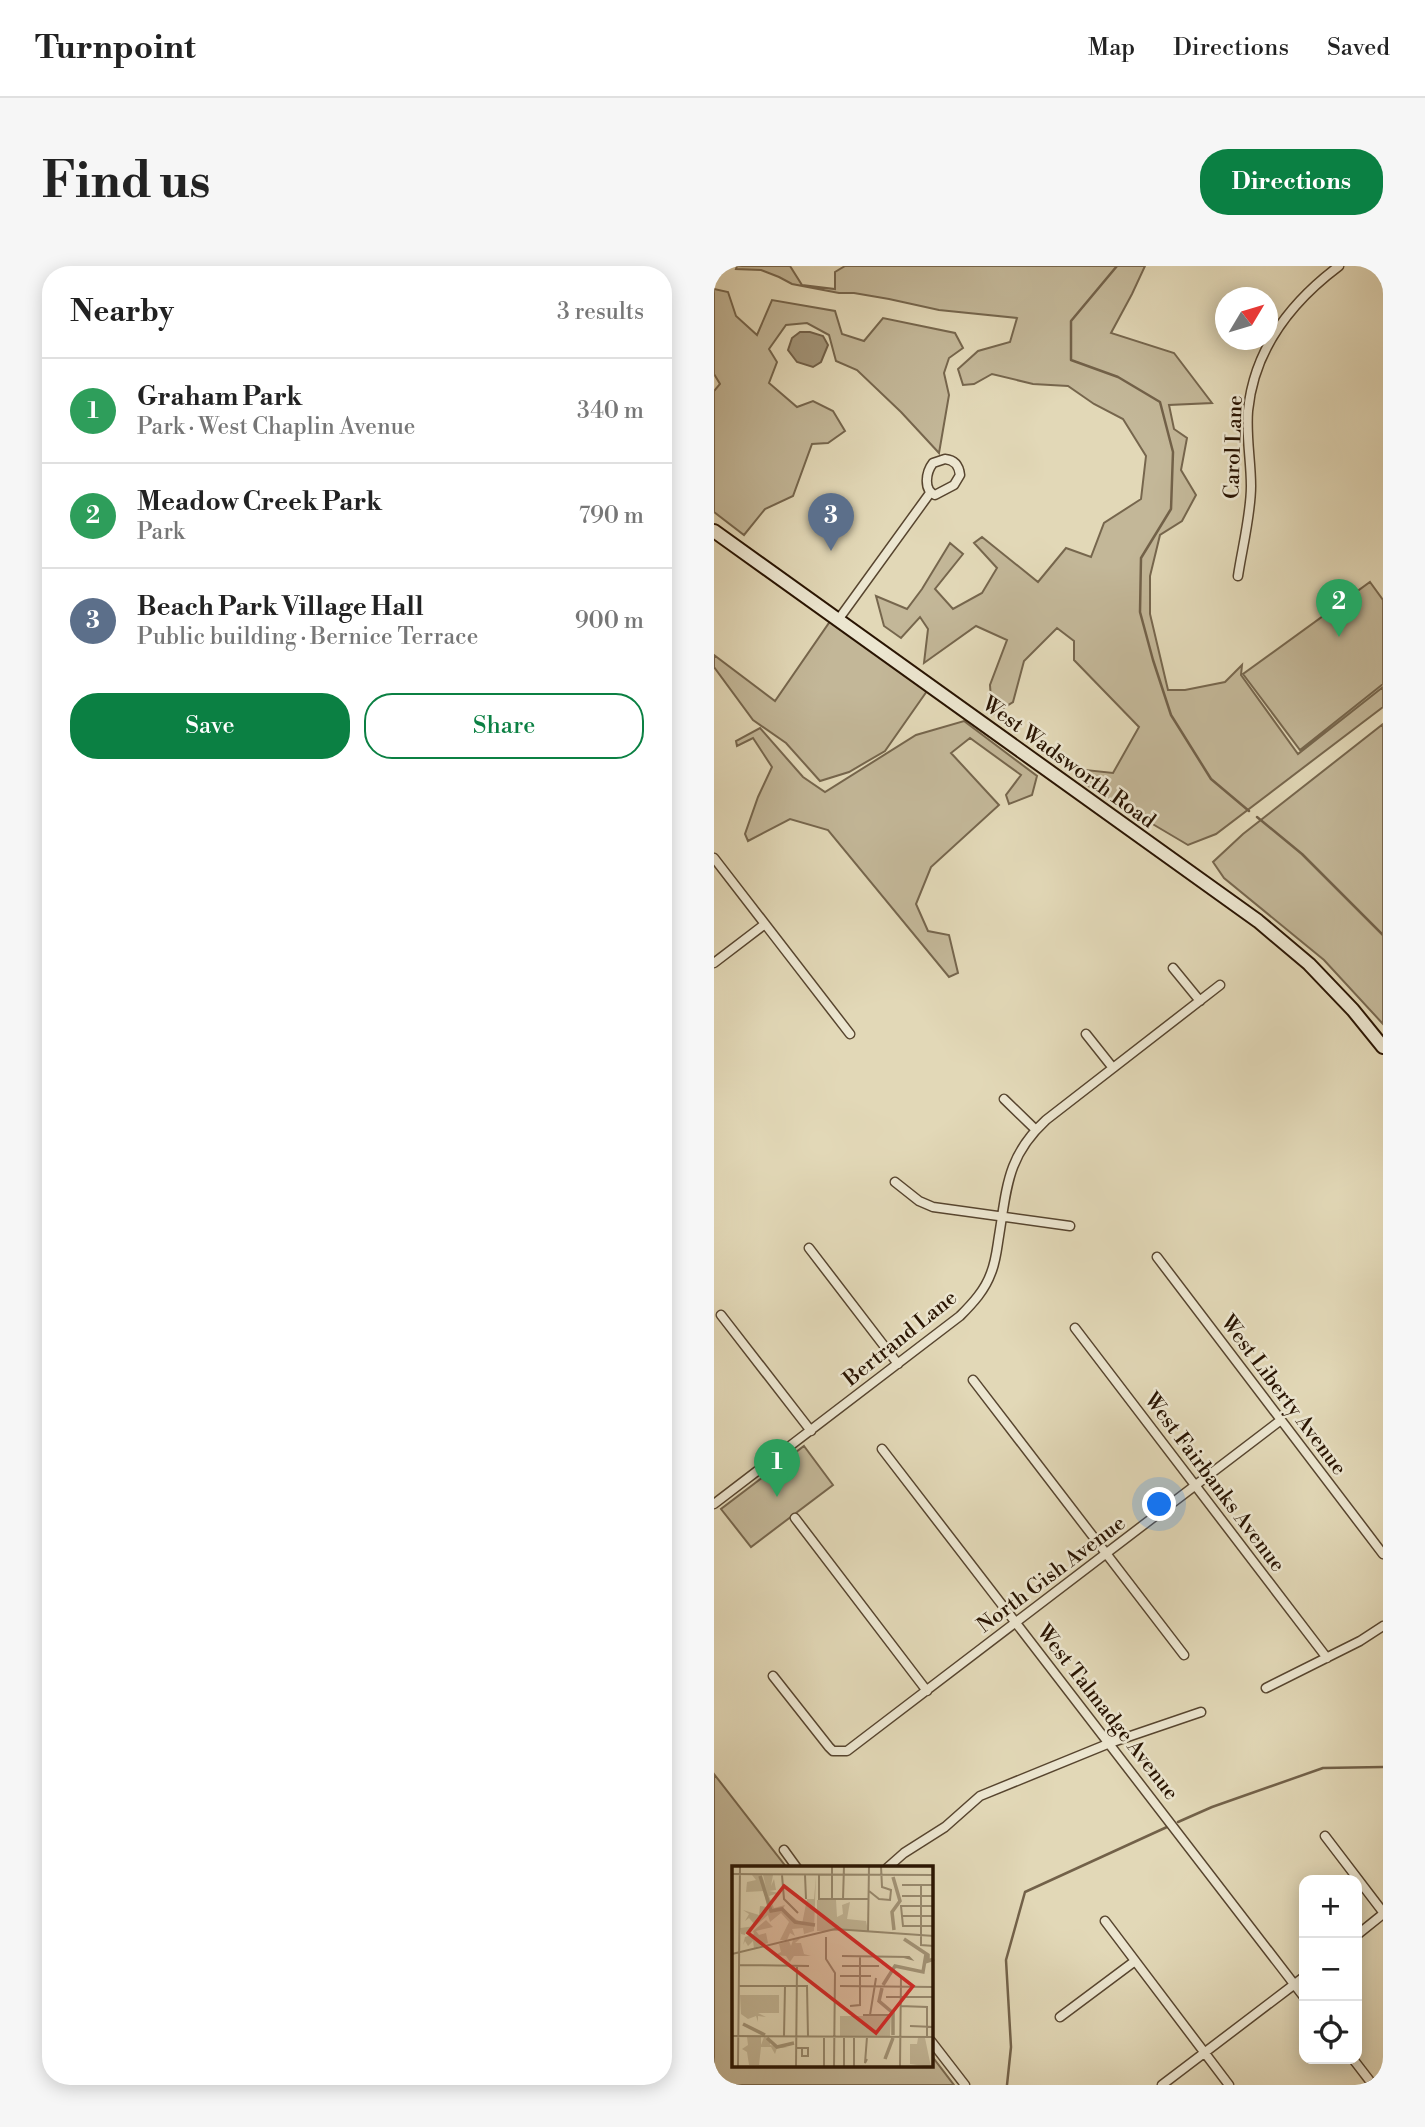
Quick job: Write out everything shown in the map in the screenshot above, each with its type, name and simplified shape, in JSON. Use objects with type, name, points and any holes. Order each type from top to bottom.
[{"type":"main road","name":"West Wadsworth Road","points":[[714,531],[1258,921],[1309,964],[1353,1010],[1383,1047]]},
{"type":"street","name":"Carol Lane","points":[[1237,576],[1251,489],[1248,412],[1257,371],[1266,348],[1290,311],[1305,294],[1339,266]]},
{"type":"street","points":[[838,620],[930,493],[927,480],[929,467],[939,460],[950,460],[956,464],[960,475],[954,485],[935,495],[930,493]]},
{"type":"street","points":[[714,858],[850,1034]]},
{"type":"street","points":[[714,963],[765,924]]},
{"type":"street","points":[[1173,968],[1200,1001]]},
{"type":"street","name":"Bertrand Lane","points":[[714,1504],[960,1316],[977,1298],[992,1270],[1005,1192],[1021,1148],[1036,1129],[1220,985]]},
{"type":"street","points":[[1086,1034],[1113,1068]]},
{"type":"street","points":[[1004,1099],[1036,1129]]},
{"type":"street","points":[[895,1182],[919,1201],[933,1207],[1070,1226]]},
{"type":"street","points":[[809,1248],[898,1364]]},
{"type":"street","name":"West Liberty Avenue","points":[[1157,1257],[1383,1554]]},
{"type":"street","points":[[721,1315],[811,1431]]},
{"type":"street","name":"West Fairbanks Avenue","points":[[1075,1328],[1327,1658]]},
{"type":"street","points":[[973,1380],[1184,1655]]},
{"type":"street","name":"North Gish Avenue","points":[[773,1676],[828,1747],[841,1752],[855,1746],[1281,1420]]},
{"type":"street","name":"West Talmadge Avenue","points":[[882,1449],[1299,1990]]},
{"type":"street","points":[[795,1518],[927,1691]]},
{"type":"street","points":[[1266,1688],[1360,1641],[1383,1626]]},
{"type":"street","points":[[889,1866],[904,1853],[945,1827],[980,1796],[1110,1743],[1201,1712]]},
{"type":"street","points":[[1325,1836],[1383,1913],[1362,1931]]},
{"type":"street","points":[[783,1850],[795,1866]]},
{"type":"street","points":[[1105,1921],[1229,2085]]},
{"type":"street","points":[[1060,2017],[1135,1961]]},
{"type":"street","points":[[1162,2085],[1299,1980]]},
{"type":"street","points":[[933,2044],[965,2085]]},
{"type":"street","points":[[1357,2064],[1373,2085]]},
{"type":"shaded area","points":[[737,266],[790,266],[802,285],[835,289],[835,272],[845,266],[1145,266],[1111,333],[1174,353],[1212,403],[1169,405],[1174,429],[1187,438],[1181,470],[1196,495],[1182,521],[1160,535],[1150,576],[1150,614],[1168,690],[1185,690],[1225,682],[1242,665],[1241,675],[1298,754],[1383,687],[1383,707],[1216,834],[1188,845],[1085,784],[1086,770],[1113,773],[1139,727],[1074,660],[1074,641],[1057,628],[1024,661],[1013,702],[992,715],[990,685],[1007,640],[976,626],[924,663],[928,629],[920,617],[901,638],[884,626],[876,596],[907,609],[950,543],[963,554],[935,589],[953,609],[982,593],[997,568],[974,543],[982,537],[1038,582],[1066,548],[1091,557],[1104,523],[1141,499],[1146,456],[1123,419],[1068,386],[1033,384],[992,374],[974,384],[963,385],[958,369],[978,351],[1010,342],[1017,318],[939,310],[854,293],[839,293],[792,284],[761,270],[736,269]]},
{"type":"shaded area","points":[[714,289],[728,292],[736,316],[757,335],[772,300],[835,311],[842,334],[864,341],[883,318],[955,333],[963,348],[949,358],[944,373],[949,395],[939,453],[857,370],[836,361],[829,335],[807,323],[786,325],[769,349],[777,362],[769,383],[797,407],[813,401],[833,411],[845,431],[828,443],[812,444],[793,496],[765,509],[744,535],[714,512],[714,391],[720,384],[714,374]]},
{"type":"shaded area","points":[[800,332],[823,336],[828,345],[821,362],[813,367],[797,362],[788,350],[792,338]]},
{"type":"shaded area","points":[[1370,582],[1383,600],[1383,684],[1300,750],[1243,674]]},
{"type":"shaded area","points":[[831,620],[927,691],[885,751],[849,772],[820,781],[786,743],[753,720],[714,667],[714,655],[775,701]]},
{"type":"shaded area","points":[[964,721],[1037,776],[1032,795],[1009,804],[1006,795],[1021,775],[970,738],[951,753],[999,805],[931,867],[916,904],[928,931],[949,935],[958,973],[949,977],[828,830],[790,819],[748,841],[745,834],[772,767],[753,738],[737,746],[736,741],[760,728],[803,777],[825,792],[916,735]]},
{"type":"shaded area","points":[[1383,724],[1383,1024],[1324,960],[1224,878],[1213,862],[1243,834]]},
{"type":"shaded area","points":[[804,1446],[833,1485],[751,1547],[721,1509]]},
{"type":"shaded area","points":[[714,1774],[785,1866],[732,1866],[732,2067],[933,2067],[933,2058],[954,2085],[714,2085]]},
{"type":"waterway","points":[[1117,266],[1071,321],[1071,360],[1118,377],[1160,402],[1173,452],[1171,509],[1141,558],[1140,612],[1171,715],[1211,779],[1249,811]]},
{"type":"waterway","points":[[1257,817],[1302,854],[1383,935]]},
{"type":"waterway","points":[[1178,1822],[1212,1807],[1323,1768],[1383,1767]]},
{"type":"waterway","points":[[1007,2085],[1011,2047],[1006,1960],[1025,1892],[1167,1827]]},
{"type":"place","name":"Beach Park Village Hall","points":[[831,551]]},
{"type":"place","name":"Meadow Creek Park","points":[[1339,637]]},
{"type":"place","name":"Graham Park","points":[[777,1497]]}]
